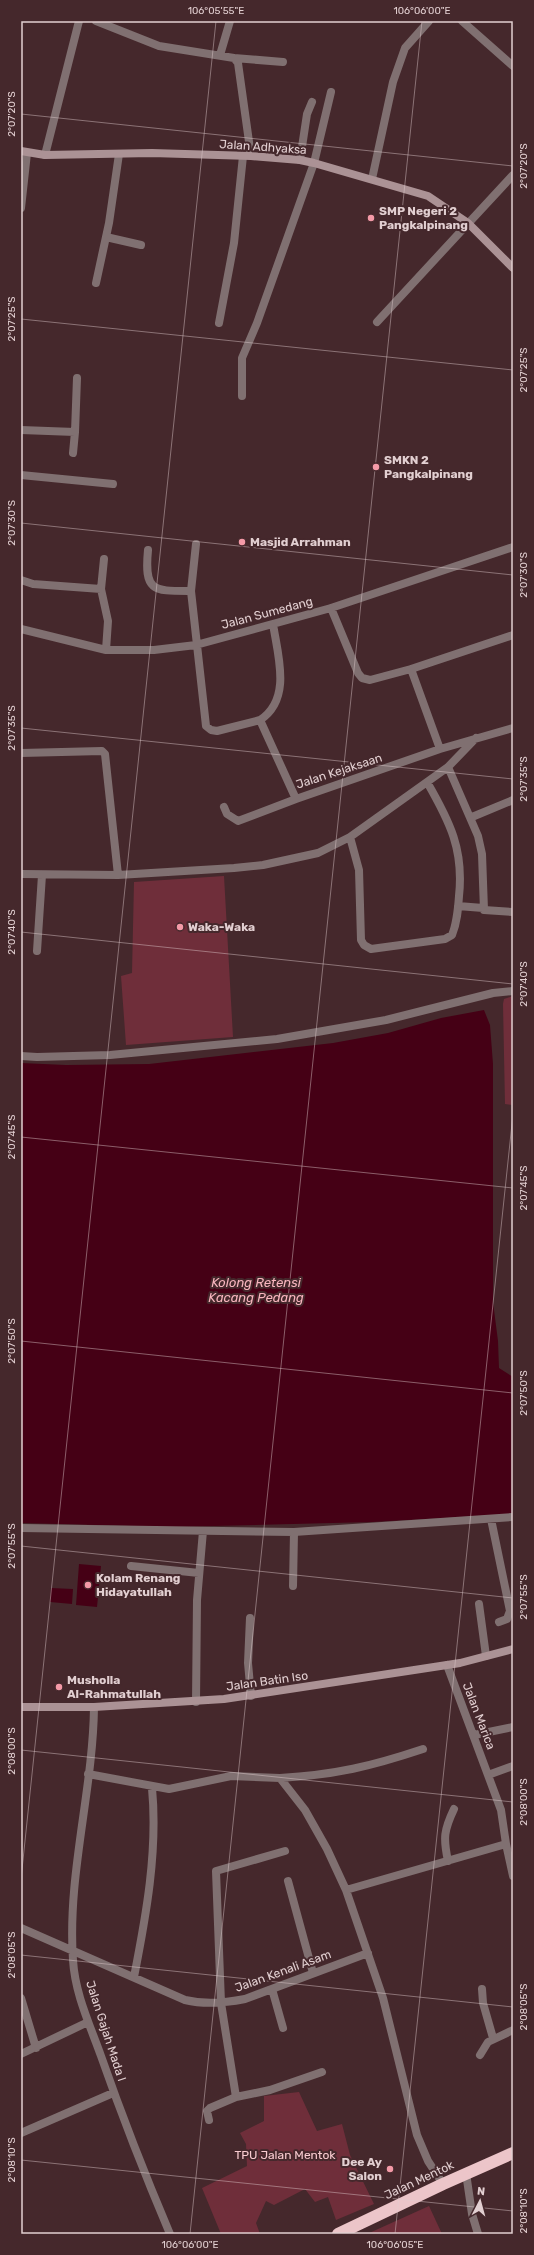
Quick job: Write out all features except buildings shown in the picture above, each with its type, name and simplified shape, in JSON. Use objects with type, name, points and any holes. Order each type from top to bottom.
[{"type":"highway","name":"Jalan Mentok","points":[[338,2234],[442,2184],[513,2153]]},
{"type":"street","points":[[45,155],[79,21]]},
{"type":"street","points":[[96,21],[159,46],[234,58],[283,62]]},
{"type":"street","points":[[220,55],[230,21]]},
{"type":"street","points":[[372,180],[393,82],[405,48],[429,21]]},
{"type":"street","points":[[462,21],[513,66]]},
{"type":"street","points":[[219,323],[234,243],[247,156],[238,63],[234,58]]},
{"type":"street","points":[[242,396],[242,366],[245,349],[255,329],[314,163],[330,92]]},
{"type":"street","points":[[300,160],[307,114],[312,102]]},
{"type":"street","points":[[21,208],[24,152]]},
{"type":"street","name":"Jalan Adhyaksa","points":[[24,152],[45,155],[119,154],[247,156],[300,160],[314,163],[428,196],[468,223],[513,268]]},
{"type":"street","points":[[96,283],[106,237],[119,154]]},
{"type":"street","points":[[377,322],[513,175]]},
{"type":"street","points":[[106,237],[141,245]]},
{"type":"street","points":[[73,453],[77,378]]},
{"type":"street","points":[[21,430],[75,432]]},
{"type":"street","points":[[21,475],[113,484]]},
{"type":"street","points":[[196,544],[191,591],[206,726],[211,730],[217,731],[260,720],[269,714],[280,689],[281,676],[273,624]]},
{"type":"street","name":"Jalan Sumedang","points":[[21,629],[106,650],[154,650],[196,645],[331,608],[513,547]]},
{"type":"street","points":[[148,550],[146,568],[148,581],[157,590],[191,591]]},
{"type":"street","points":[[104,559],[101,589],[108,621],[106,650]]},
{"type":"street","points":[[21,580],[33,584],[101,589]]},
{"type":"street","points":[[331,608],[358,673],[362,678],[370,680],[411,670],[513,635]]},
{"type":"street","points":[[411,670],[440,749]]},
{"type":"street","name":"Jalan Kejaksaan","points":[[260,720],[296,799],[440,749],[513,728]]},
{"type":"street","points":[[21,874],[118,875],[264,865],[318,853],[350,837],[428,782],[448,767],[478,737]]},
{"type":"street","points":[[21,753],[102,751],[105,754],[118,875]]},
{"type":"street","points":[[448,767],[472,817],[482,854],[483,908]]},
{"type":"street","points":[[350,837],[359,870],[361,940],[364,945],[371,949],[445,939],[452,935],[458,906],[461,878],[460,857],[445,815],[428,782]]},
{"type":"street","points":[[224,806],[227,814],[238,821],[296,799]]},
{"type":"street","points":[[472,817],[513,800]]},
{"type":"street","points":[[37,951],[42,875]]},
{"type":"street","points":[[458,906],[483,908],[487,912],[513,912]]},
{"type":"street","points":[[21,1056],[110,1055],[277,1039],[386,1020],[493,992],[513,991]]},
{"type":"street","points":[[21,1528],[294,1532],[491,1520],[513,1517]]},
{"type":"street","points":[[491,1520],[510,1611],[507,1618],[499,1622]]},
{"type":"street","points":[[196,1702],[196,1635],[202,1531]]},
{"type":"street","points":[[293,1586],[294,1532]]},
{"type":"street","points":[[131,1566],[199,1573]]},
{"type":"street","points":[[479,1604],[486,1656]]},
{"type":"street","points":[[250,1618],[248,1663],[250,1696]]},
{"type":"street","name":"Jalan Batin Iso","points":[[21,1707],[94,1707],[196,1702],[250,1696],[447,1665],[513,1649]]},
{"type":"street","name":"Jalan Marica","points":[[447,1665],[501,1810],[506,1844]]},
{"type":"street","name":"Jalan Gajah Mada I","points":[[94,1707],[88,1774],[76,1863],[72,1950],[79,1993],[88,2022],[146,2179],[170,2234]]},
{"type":"street","points":[[474,1735],[513,1727]]},
{"type":"street","points":[[88,1774],[152,1788],[169,1789],[230,1776],[280,1778],[318,1775],[369,1766],[423,1749]]},
{"type":"street","points":[[488,1775],[513,1766]]},
{"type":"street","points":[[280,1778],[305,1810],[327,1849],[346,1890],[383,1998],[417,2135],[428,2161],[442,2184]]},
{"type":"street","points":[[134,1977],[145,1914],[150,1868],[154,1807],[152,1788]]},
{"type":"street","points":[[448,1861],[444,1830],[454,1809]]},
{"type":"street","points":[[346,1890],[506,1844],[513,1876]]},
{"type":"street","points":[[236,2097],[221,2003],[216,1871],[285,1851]]},
{"type":"street","points":[[288,1881],[312,1973]]},
{"type":"street","name":"Jalan Kenali Asam","points":[[21,1928],[185,2000],[204,2003],[221,2003],[245,1999],[368,1953]]},
{"type":"street","points":[[272,1989],[283,2028]]},
{"type":"street","points":[[482,1989],[483,2003],[493,2038]]},
{"type":"street","points":[[21,1998],[36,2048]]},
{"type":"street","points":[[21,2054],[88,2022]]},
{"type":"street","points":[[480,2055],[484,2046],[493,2038],[513,2030]]},
{"type":"street","points":[[209,2120],[207,2110],[236,2097],[270,2090],[322,2072]]},
{"type":"street","points":[[21,2133],[113,2093]]},
{"type":"street","points":[[466,2173],[472,2214],[478,2234]]},
{"type":"green space","name":"Waka-Waka","points":[[224,876],[233,1037],[126,1045],[121,976],[132,973],[134,882]]},
{"type":"green space","points":[[513,996],[513,1105],[505,1104],[503,1004],[504,999]]},
{"type":"green space","name":"TPU Jalan Mentok","points":[[299,2092],[317,2131],[342,2124],[350,2155],[374,2204],[336,2220],[328,2197],[315,2202],[305,2189],[274,2205],[266,2201],[256,2223],[260,2234],[221,2234],[202,2188],[247,2166],[246,2144],[240,2133],[264,2121],[264,2096]]},
{"type":"green space","points":[[429,2206],[442,2234],[367,2234]]},
{"type":"water","name":"Kolong Retensi Kacang Pedang","points":[[484,1010],[490,1025],[493,1064],[493,1302],[498,1341],[499,1368],[513,1377],[513,1514],[372,1522],[172,1527],[21,1523],[21,1063],[66,1065],[149,1064],[333,1043],[388,1033],[441,1018]]},
{"type":"water","name":"Kolam Renang Hidayatullah","points":[[79,1564],[101,1566],[97,1607],[76,1605]]},
{"type":"water","name":"Kolam Renang Hidayatullah","points":[[51,1588],[73,1589],[72,1604],[50,1602]]},
{"type":"place","name":"SMP Negeri 2 Pangkalpinang","points":[[371,218]]},
{"type":"place","name":"SMKN 2 Pangkalpinang","points":[[376,467]]},
{"type":"place","name":"Masjid Arrahman","points":[[242,542]]},
{"type":"place","name":"Waka-Waka","points":[[180,927]]},
{"type":"place","name":"Kolam Renang Hidayatullah","points":[[88,1585]]},
{"type":"place","name":"Musholla Al-Rahmatullah","points":[[59,1687]]},
{"type":"place","name":"Dee Ay Salon","points":[[390,2169]]}]
